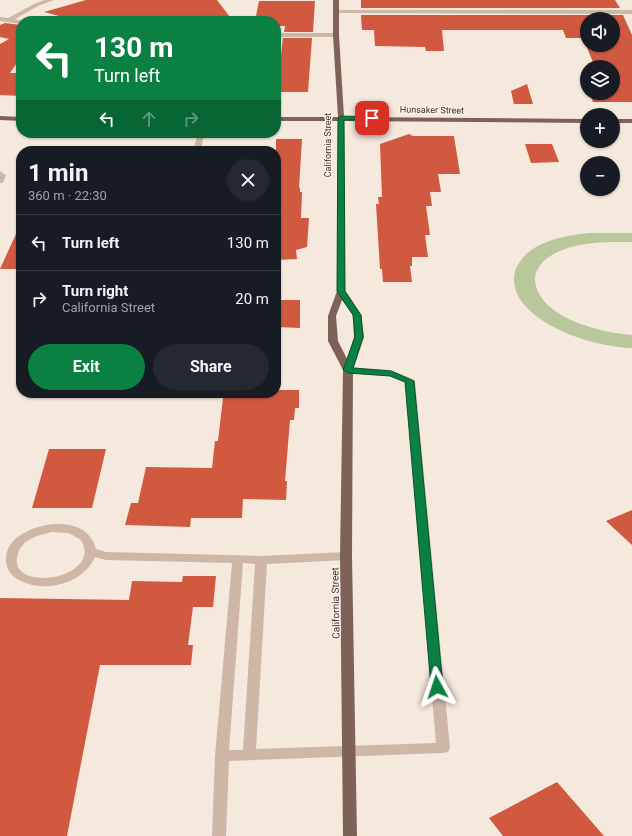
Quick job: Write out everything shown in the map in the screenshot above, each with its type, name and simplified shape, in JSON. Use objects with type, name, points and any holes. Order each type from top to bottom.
[{"type":"main road","name":"California Street","points":[[336,0],[336,35],[341,118],[341,291],[332,316],[333,341],[348,370]]},
{"type":"main road","points":[[0,118],[16,118]]},
{"type":"main road","name":"Hunsaker Street","points":[[281,119],[341,118],[580,121]]},
{"type":"main road","points":[[620,121],[632,121]]},
{"type":"main road","name":"California Street","points":[[341,291],[357,315],[359,337],[348,370],[346,556],[350,751],[350,836]]},
{"type":"street","points":[[17,16],[36,5],[51,0]]},
{"type":"street","points":[[336,12],[632,12]]},
{"type":"street","points":[[10,20],[16,17]]},
{"type":"street","points":[[0,19],[16,21]]},
{"type":"street","points":[[281,35],[336,35]]},
{"type":"street","points":[[0,173],[2,175],[0,181]]},
{"type":"street","points":[[222,756],[443,748],[410,381],[391,373],[348,370]]},
{"type":"street","points":[[52,528],[62,528],[81,533],[90,545],[91,552],[84,565],[70,576],[45,582],[32,581],[21,576],[14,570],[10,561],[12,552],[27,536],[52,528]]},
{"type":"street","points":[[91,552],[106,556],[261,560],[346,556]]},
{"type":"street","points":[[219,836],[222,756],[238,559]]},
{"type":"street","points":[[249,755],[261,560]]},
{"type":"green space","points":[[589,233],[632,233],[632,242],[591,243],[561,250],[552,255],[542,263],[536,273],[535,281],[539,294],[548,305],[560,314],[574,321],[605,331],[632,335],[632,348],[618,347],[588,341],[572,336],[544,321],[532,312],[522,302],[516,292],[514,284],[515,271],[520,261],[527,253],[546,242],[568,236]]},
{"type":"building","points":[[86,0],[217,0],[229,16],[59,16],[44,12]]},
{"type":"building","points":[[361,0],[615,0],[620,8],[361,8]]},
{"type":"building","points":[[259,1],[315,1],[313,32],[284,32],[285,26],[281,26],[281,16],[256,16]]},
{"type":"building","points":[[361,15],[580,15],[580,38],[566,38],[563,30],[442,30],[444,51],[426,51],[425,47],[375,46],[374,30],[362,30]]},
{"type":"building","points":[[620,15],[623,15],[632,35],[632,102],[593,102],[592,100],[620,100],[620,60],[592,60],[589,52],[620,52]]},
{"type":"building","points":[[5,23],[16,24],[16,64],[10,73],[16,73],[16,96],[0,95],[0,44],[9,39],[0,37],[0,25]]},
{"type":"building","points":[[283,38],[312,38],[308,92],[281,92],[281,56]]},
{"type":"building","points":[[527,84],[533,104],[514,104],[511,91]]},
{"type":"building","points":[[409,134],[413,136],[454,136],[460,174],[438,174],[441,192],[430,192],[432,206],[426,206],[430,235],[425,235],[428,257],[412,257],[412,266],[410,266],[412,282],[383,282],[382,269],[380,269],[376,204],[379,204],[378,197],[382,197],[380,144]]},
{"type":"building","points":[[276,139],[302,139],[299,188],[300,192],[302,192],[301,218],[309,218],[307,247],[296,250],[297,259],[281,260],[281,146],[276,146]]},
{"type":"building","points":[[525,144],[552,144],[559,162],[531,163]]},
{"type":"building","points":[[16,234],[16,269],[0,269]]},
{"type":"building","points":[[281,300],[300,300],[300,328],[281,327]]},
{"type":"building","points":[[281,390],[299,390],[299,408],[295,408],[294,420],[290,420],[285,481],[287,481],[286,500],[243,499],[242,518],[191,518],[190,527],[125,525],[131,503],[138,503],[146,467],[212,468],[215,441],[218,441],[223,398],[281,398]]},
{"type":"building","points":[[49,449],[106,449],[92,508],[32,508]]},
{"type":"building","points":[[632,510],[632,545],[606,521]]},
{"type":"building","points":[[183,576],[216,576],[213,607],[193,607],[188,645],[193,645],[191,665],[100,665],[67,836],[0,836],[0,598],[129,600],[132,581],[182,582]]},
{"type":"building","points":[[557,782],[604,836],[503,836],[489,818]]},
{"type":"route","points":[[372,118],[341,118],[341,291],[357,315],[359,337],[348,370],[391,373],[410,381],[437,687]]}]
